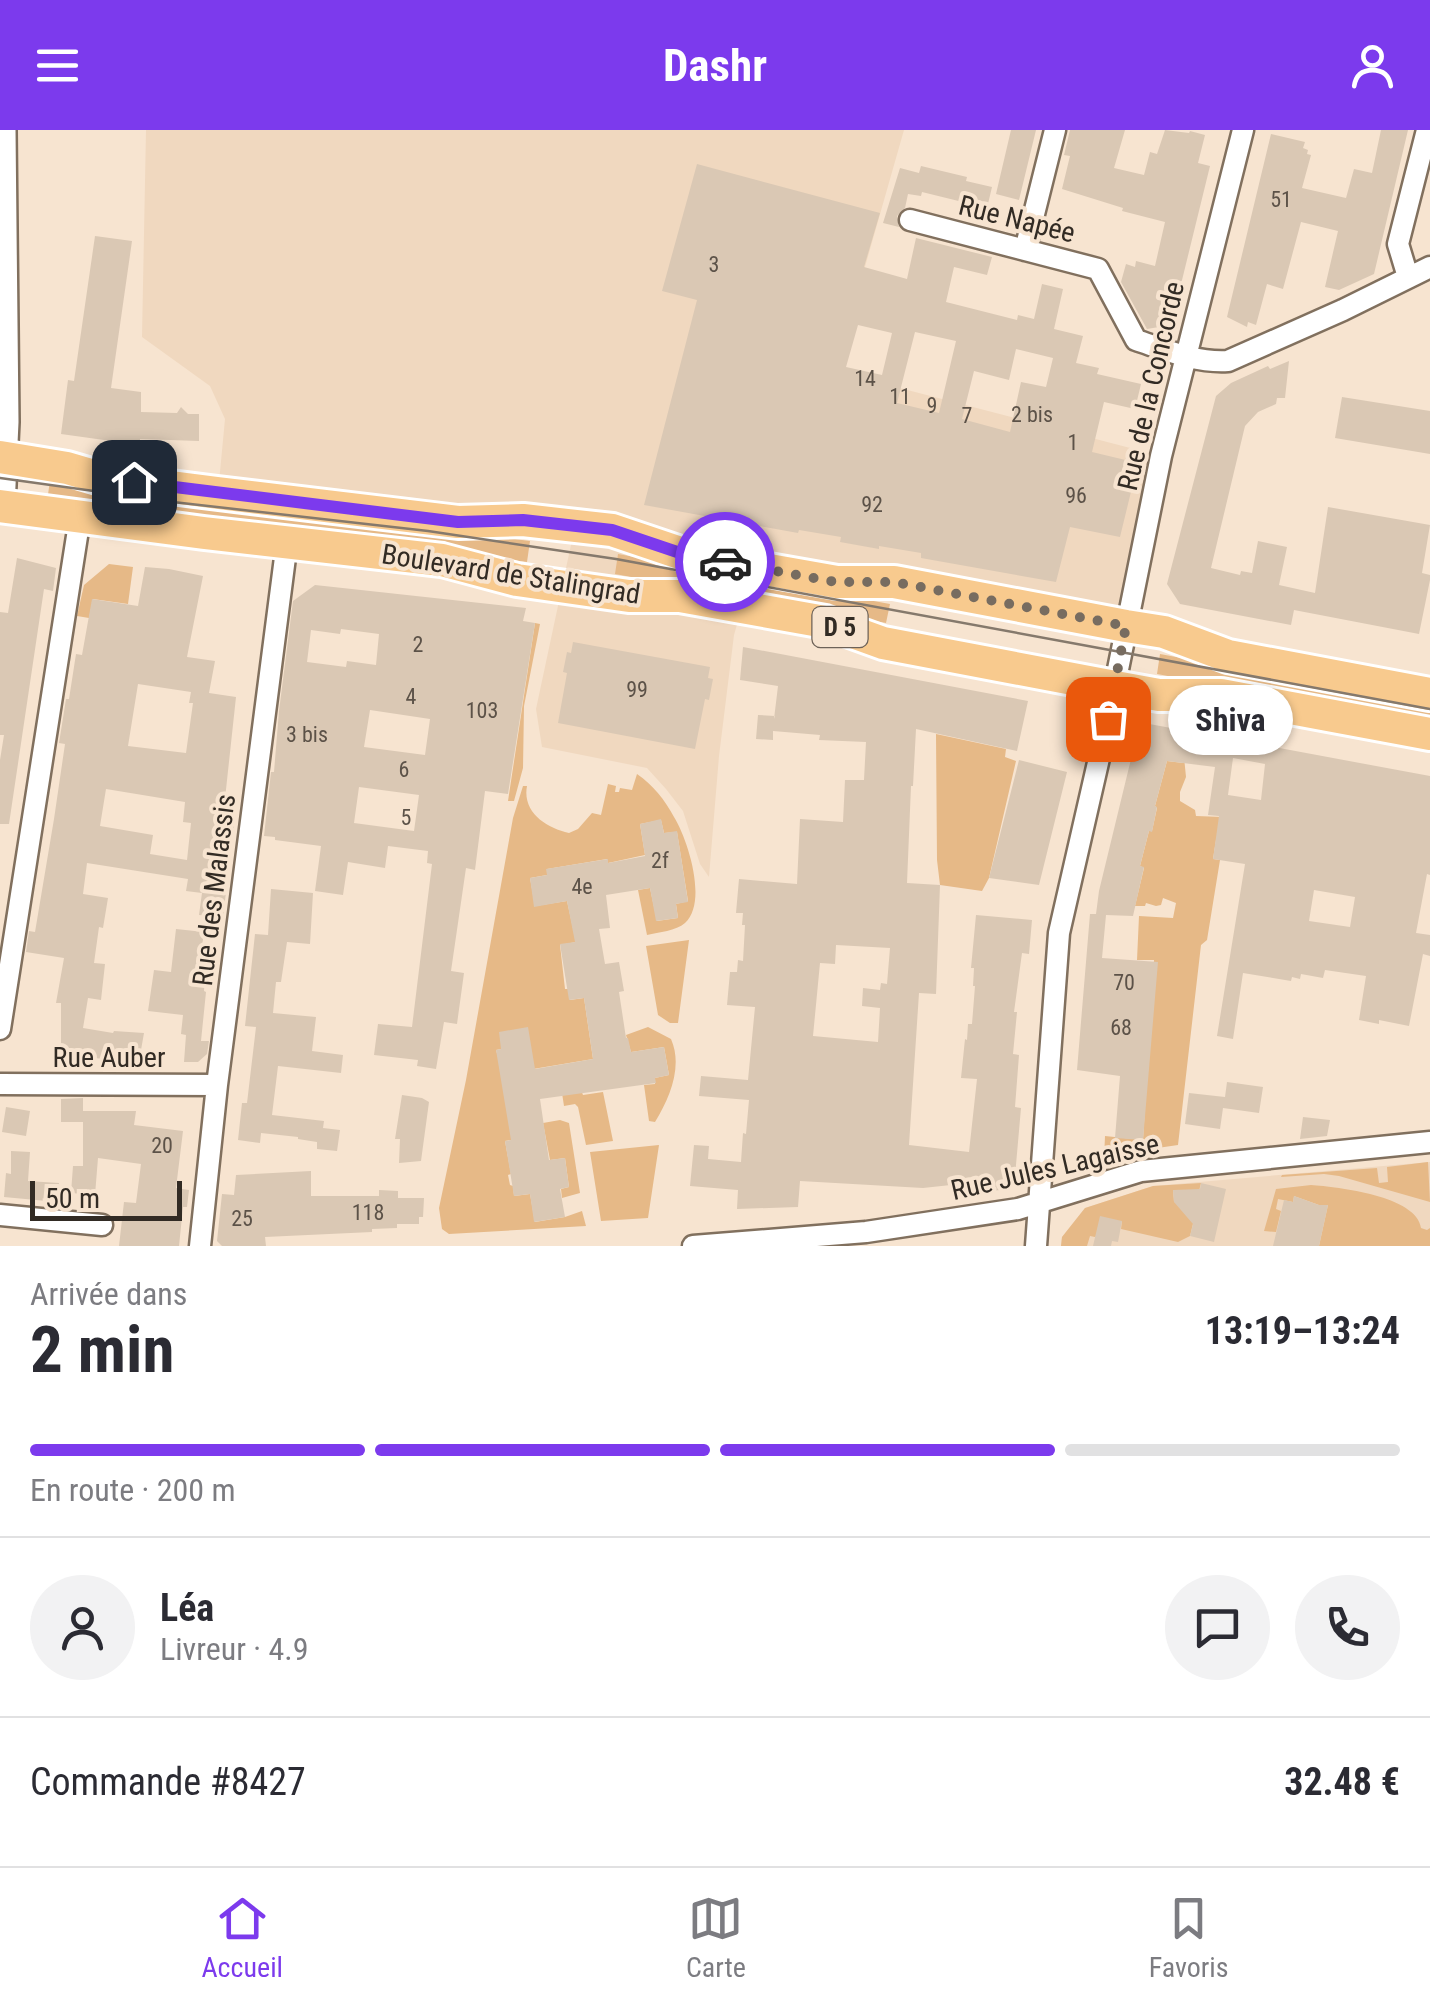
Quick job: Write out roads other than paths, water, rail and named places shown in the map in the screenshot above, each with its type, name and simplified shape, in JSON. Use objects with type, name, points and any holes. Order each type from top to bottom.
[{"type":"main road","name":"Boulevard de Stalingrad","points":[[3,457],[101,478],[458,522],[523,520],[612,530],[689,556],[836,582],[894,582],[1120,657],[1159,695],[1221,696],[1430,734]]},
{"type":"main road","name":"Boulevard de Stalingrad","points":[[1,506],[442,560],[516,580],[629,596],[680,596],[824,622],[883,643],[1120,657],[1158,630],[1228,656],[1430,694]]},
{"type":"street","points":[[1,506],[3,130]]},
{"type":"street","points":[[1025,250],[1055,130]]},
{"type":"street","name":"Rue de la Concorde","points":[[1036,1246],[1059,933],[1185,356],[1243,130]]},
{"type":"street","points":[[1408,277],[1398,244],[1427,130]]},
{"type":"street","name":"Rue Napée","points":[[910,220],[1098,269],[1136,340],[1214,362],[1228,361],[1430,267]]},
{"type":"street","points":[[0,1029],[80,517]]},
{"type":"street","name":"Rue des Malassis","points":[[200,1246],[287,542]]},
{"type":"street","name":"Rue Auber","points":[[0,1084],[217,1085]]},
{"type":"street","name":"Rue Jules Lagaisse","points":[[693,1246],[866,1239],[1018,1209],[1141,1171],[1430,1142]]},
{"type":"street","points":[[0,1215],[102,1225]]},
{"type":"tram line","points":[[0,478],[428,531],[616,559],[1430,709]]},
{"type":"place","name":"Shiva","points":[[1108,719]]}]
